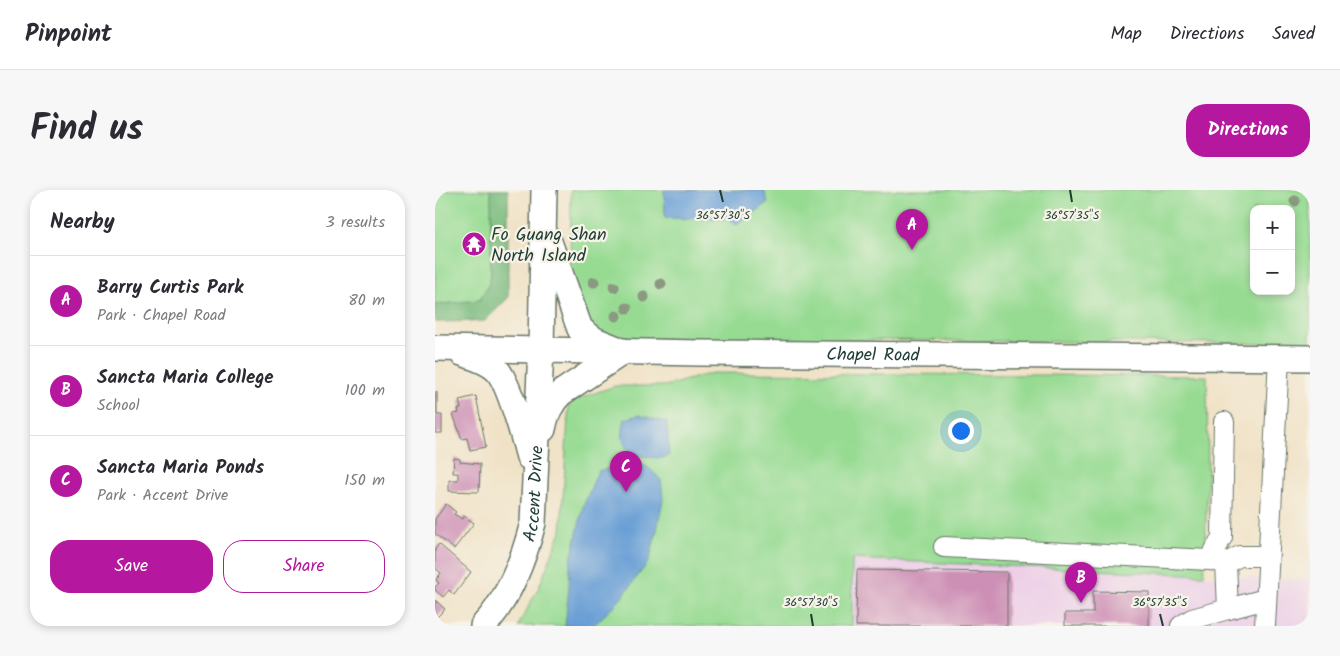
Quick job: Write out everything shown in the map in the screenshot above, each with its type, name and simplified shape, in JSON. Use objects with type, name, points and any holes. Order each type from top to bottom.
[{"type":"main road","name":"Accent Drive","points":[[483,626],[492,617],[519,569],[527,549],[533,523],[541,350],[544,190]]},
{"type":"main road","points":[[543,224],[580,329],[595,340],[624,351]]},
{"type":"main road","points":[[441,348],[487,363],[497,370],[515,410],[535,477]]},
{"type":"main road","name":"Chapel Road","points":[[441,348],[1310,358]]},
{"type":"main road","points":[[535,477],[547,413],[553,401],[561,393],[624,351]]},
{"type":"lane","points":[[1265,626],[1279,358]]},
{"type":"lane","points":[[1224,422],[1223,536],[1218,561],[1228,609]]},
{"type":"lane","points":[[944,547],[1218,561],[1239,556],[1268,556]]},
{"type":"lane","points":[[1181,626],[1192,619],[1266,599]]},
{"type":"shaded area","points":[[851,559],[1310,580],[1310,626],[852,626]]},
{"type":"green space","name":"Fo Guang Shan North Island","points":[[435,190],[489,190],[491,194],[491,275],[489,284],[480,300],[435,305]]},
{"type":"green space","points":[[489,190],[508,190],[508,298],[485,321],[435,322],[435,305],[480,300],[489,284],[491,275],[491,194]]},
{"type":"green space","points":[[571,190],[1310,190],[1310,345],[608,338],[591,333],[570,291]]},
{"type":"green space","points":[[713,373],[1207,376],[1208,469],[1204,575],[852,559],[852,626],[518,626],[539,587],[561,531],[569,402],[615,386],[665,386]]},
{"type":"water","points":[[664,190],[764,190],[768,203],[737,225],[725,219],[665,218]]},
{"type":"water","points":[[638,415],[667,422],[669,456],[659,458],[641,456],[634,454],[625,446],[623,427],[625,419]]},
{"type":"water","points":[[620,466],[647,466],[661,480],[663,499],[649,561],[619,601],[593,626],[565,626],[570,564],[583,507],[598,471]]},
{"type":"building","points":[[435,392],[437,392],[437,415],[442,415],[442,433],[435,433]]},
{"type":"building","points":[[476,396],[486,447],[470,450],[467,438],[462,439],[453,414],[459,413],[458,409],[461,409],[459,400]]},
{"type":"building","points":[[454,458],[460,459],[460,462],[480,464],[479,492],[449,491],[449,480],[458,480],[458,473],[453,473]]},
{"type":"building","points":[[446,504],[456,512],[454,514],[462,519],[464,516],[474,523],[454,549],[435,534],[435,519]]},
{"type":"building","points":[[439,544],[471,572],[454,595],[449,590],[443,597],[435,590],[439,583],[436,580],[441,573],[435,568],[435,549]]},
{"type":"building","points":[[857,570],[1007,572],[1007,626],[856,626]]},
{"type":"building","points":[[1093,591],[1149,592],[1149,626],[1065,626],[1065,613],[1093,613]]},
{"type":"building","points":[[435,600],[445,609],[435,619]]},
{"type":"place","name":"Fo Guang Shan North Island","points":[[474,244]]},
{"type":"place","name":"Barry Curtis Park","points":[[912,250]]},
{"type":"place","name":"Sancta Maria Ponds","points":[[626,492]]},
{"type":"place","name":"Sancta Maria College","points":[[1081,603]]}]
